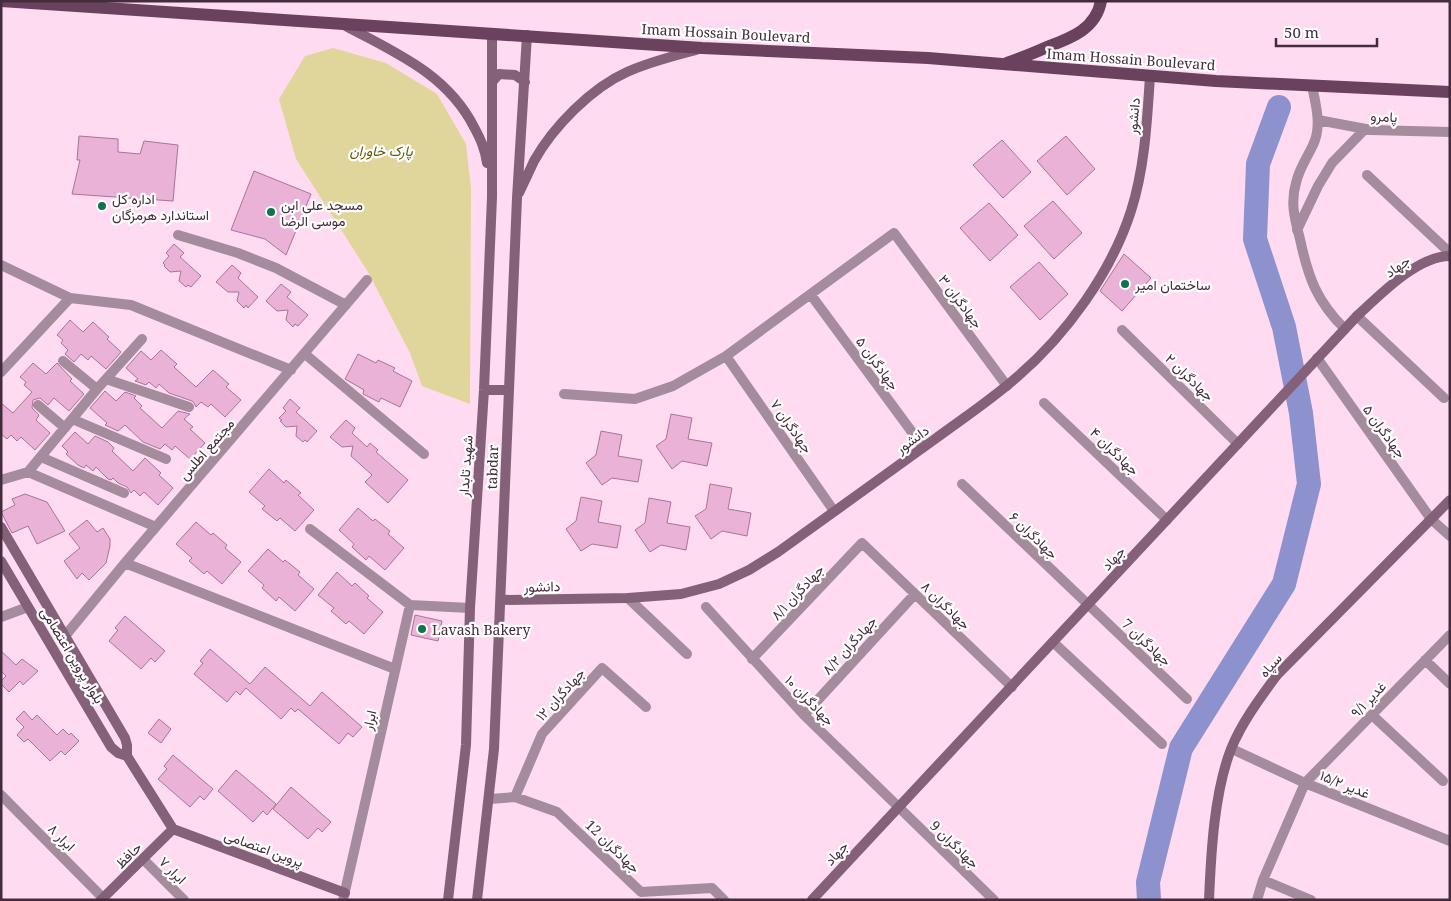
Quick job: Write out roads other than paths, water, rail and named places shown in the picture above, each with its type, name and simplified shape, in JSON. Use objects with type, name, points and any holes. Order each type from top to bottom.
[{"type":"main road","points":[[1005,64],[1077,35],[1091,23],[1100,8],[1101,1]]},
{"type":"main road","name":"Imam Hossain Boulevard","points":[[1,2],[527,35],[702,48],[928,58],[1150,76],[1450,92]]},
{"type":"street","points":[[341,23],[411,61],[441,82],[466,111],[485,148],[492,198]]},
{"type":"street","name":"شهید تابدار","points":[[448,900],[466,745],[470,608],[484,390],[492,198],[492,33]]},
{"type":"street","name":"tabdar","points":[[477,900],[490,800],[494,749],[517,198],[527,35]]},
{"type":"street","points":[[517,198],[534,161],[545,144],[587,98],[606,83],[626,72],[702,48]]},
{"type":"street","points":[[492,82],[499,74],[516,75],[525,82]]},
{"type":"street","name":"دانشور","points":[[501,600],[628,598],[681,594],[720,584],[749,570],[778,552],[1007,386],[1044,352],[1077,313],[1097,282],[1120,236],[1131,211],[1142,161],[1150,76]]},
{"type":"street","points":[[1312,86],[1318,126],[1314,145],[1303,163],[1294,193],[1292,208],[1308,274],[1332,316],[1345,329]]},
{"type":"street","name":"پامرو","points":[[1318,120],[1365,129],[1450,132]]},
{"type":"street","points":[[1297,230],[1318,186],[1332,163],[1365,129]]},
{"type":"street","points":[[1367,175],[1450,255]]},
{"type":"street","name":"جهادگران ۳","points":[[811,294],[894,233],[1007,386]]},
{"type":"street","points":[[178,235],[238,252],[276,268],[346,305]]},
{"type":"street","name":"جهاد","points":[[812,900],[1357,316],[1400,278],[1424,264],[1442,256],[1450,255]]},
{"type":"street","points":[[1,265],[70,298],[131,305],[291,370]]},
{"type":"street","name":"مجتمع اطلس","points":[[65,636],[367,280]]},
{"type":"street","points":[[564,394],[635,399],[673,386],[726,356],[811,294]]},
{"type":"street","name":"جهادگران ۵","points":[[811,294],[923,447]]},
{"type":"street","points":[[1,372],[70,298]]},
{"type":"street","points":[[1357,316],[1444,398]]},
{"type":"street","name":"جهادگران ۲","points":[[1122,330],[1238,444]]},
{"type":"street","points":[[1,480],[28,472],[96,389],[142,339]]},
{"type":"street","points":[[305,354],[424,454]]},
{"type":"street","name":"جهادگران ۷","points":[[726,356],[834,511]]},
{"type":"street","name":"جهادگران ۵","points":[[1317,358],[1431,519],[1450,536]]},
{"type":"street","points":[[62,361],[96,389]]},
{"type":"street","points":[[106,379],[189,407]]},
{"type":"street","points":[[484,390],[509,390]]},
{"type":"street","name":"جهادگران ۴","points":[[1044,403],[1167,520]]},
{"type":"street","points":[[38,405],[65,428]]},
{"type":"street","points":[[72,419],[166,459]]},
{"type":"street","points":[[41,457],[124,492]]},
{"type":"street","points":[[28,472],[156,528]]},
{"type":"street","name":"جهادگران ۶","points":[[962,484],[1088,605]]},
{"type":"street","name":"سپاه","points":[[1209,900],[1210,864],[1220,792],[1232,749],[1257,702],[1277,675],[1450,500]]},
{"type":"street","name":"بلوار پروین اعتصامی","points":[[1,526],[65,636]]},
{"type":"street","points":[[310,529],[410,605],[470,608]]},
{"type":"street","name":"جهادگران ۸","points":[[862,543],[1012,686]]},
{"type":"street","name":"جهادگران ۸/۱","points":[[752,659],[862,543]]},
{"type":"street","name":"بلوار پروین اعتصامی","points":[[1,561],[111,746],[118,753],[127,756]]},
{"type":"street","points":[[125,563],[395,669]]},
{"type":"street","name":"جهادگران ۸/۲","points":[[804,715],[915,594]]},
{"type":"street","points":[[628,598],[687,654]]},
{"type":"street","name":"ابرار","points":[[344,896],[410,605]]},
{"type":"street","name":"جهادگران 7","points":[[1088,605],[1187,699]]},
{"type":"street","points":[[1,617],[28,606]]},
{"type":"street","name":"جهادگران ۱۰","points":[[706,607],[804,715],[898,808]]},
{"type":"street","name":"غدیر ۹/۱","points":[[1305,783],[1450,635]]},
{"type":"street","points":[[65,636],[125,738],[127,756],[173,829]]},
{"type":"street","points":[[1053,642],[1162,744]]},
{"type":"street","points":[[1425,660],[1450,684]]},
{"type":"street","name":"جهادگران ۱۲","points":[[515,797],[542,734],[602,668],[646,707]]},
{"type":"street","points":[[1372,714],[1442,781]]},
{"type":"street","name":"غدیر ۱۵/۲","points":[[1232,749],[1305,783],[1450,841]]},
{"type":"street","points":[[1257,900],[1263,880],[1305,783]]},
{"type":"street","name":"ابرار ۸","points":[[1,795],[102,899]]},
{"type":"street","points":[[490,800],[515,797]]},
{"type":"street","name":"جهادگران 12","points":[[515,797],[557,812],[641,892],[712,888],[724,900]]},
{"type":"street","name":"جهادگران 9","points":[[898,808],[994,900]]},
{"type":"street","name":"پروین اعتصامی","points":[[173,829],[344,896]]},
{"type":"street","name":"حافظ","points":[[102,899],[173,829]]},
{"type":"street","name":"ابرار ۷","points":[[143,859],[184,900]]},
{"type":"street","points":[[1263,880],[1311,900]]},
{"type":"waterway","points":[[1149,900],[1148,882],[1181,748],[1284,584],[1309,484],[1301,413],[1284,327],[1255,239],[1258,164],[1279,107]]},
{"type":"place","name":"اداره کل استاندارد هرمزگان","points":[[102,206]]},
{"type":"place","name":"مسجد علی ابن موسی الرضا","points":[[271,212]]},
{"type":"place","name":"ساختمان امیر","points":[[1125,284]]},
{"type":"place","name":"Lavash Bakery","points":[[422,629]]},
{"type":"park label","name":"پارک خاوران","points":[[381,150]]}]
